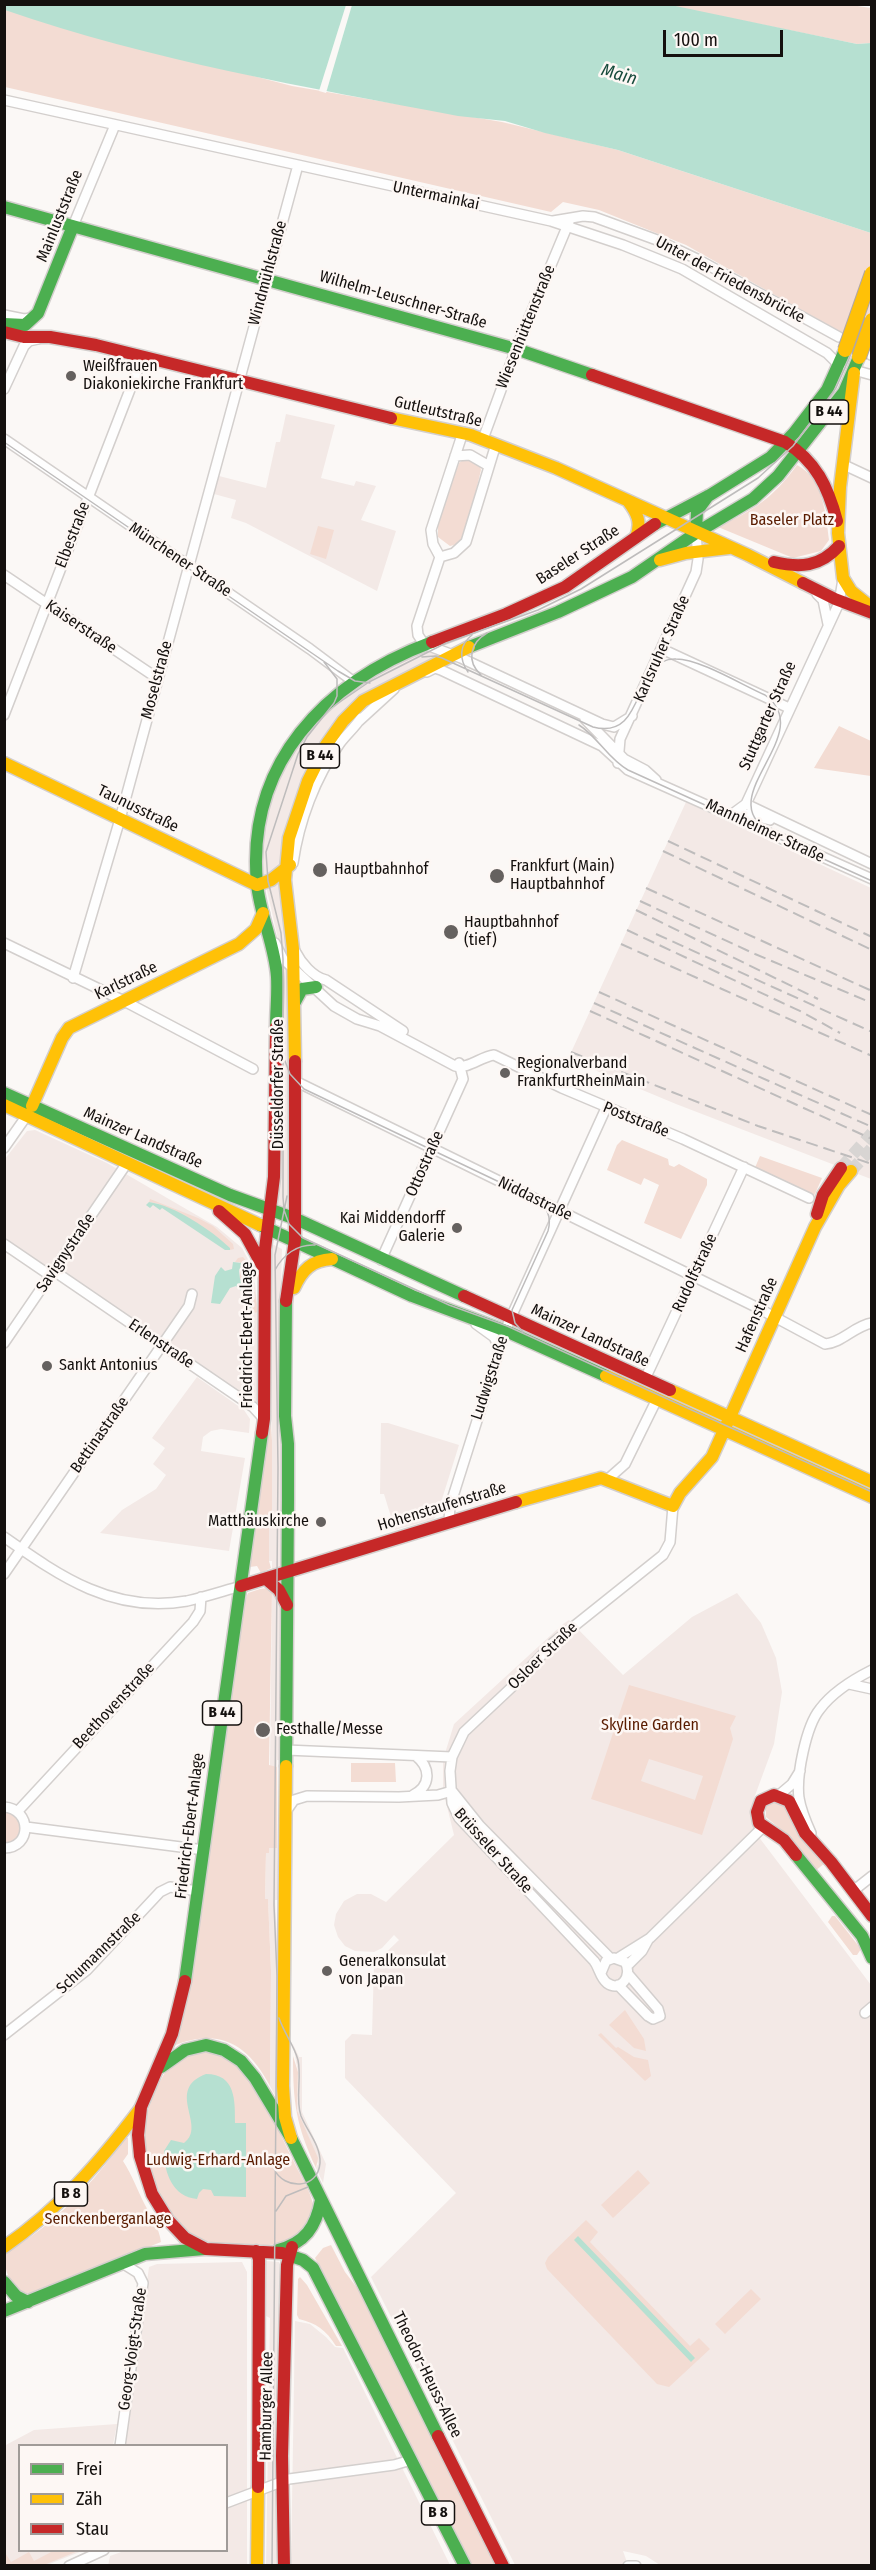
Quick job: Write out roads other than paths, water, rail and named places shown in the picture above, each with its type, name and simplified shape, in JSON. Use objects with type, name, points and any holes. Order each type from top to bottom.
[{"type":"main road","name":"Wilhelm-Leuschner-Straße","points":[[4,207],[516,349],[786,442]]},
{"type":"main road","name":"Mainluststraße","points":[[5,324],[25,325],[35,316],[73,226]]},
{"type":"main road","name":"B 44","points":[[710,495],[771,457],[786,442],[827,390],[840,366],[872,273]]},
{"type":"main road","name":"B 44","points":[[293,949],[286,904],[289,838],[300,801],[317,763],[343,721],[358,705],[375,694],[446,656],[558,612],[632,577],[660,560],[696,533],[753,499],[770,486],[844,392],[864,359],[872,320]]},
{"type":"main road","name":"Gutleutstraße","points":[[5,324],[50,337],[143,356],[344,408],[463,432],[489,441],[665,517],[730,548],[758,558],[839,603],[872,613]]},
{"type":"main road","points":[[842,464],[864,359]]},
{"type":"main road","points":[[786,442],[799,451]]},
{"type":"main road","name":"Stuttgarter Straße","points":[[799,451],[816,468],[826,484],[837,521]]},
{"type":"main road","name":"Stuttgarter Straße","points":[[842,464],[837,521],[843,579]]},
{"type":"main road","points":[[696,533],[697,511],[710,495]]},
{"type":"main road","name":"Baseler Straße","points":[[424,644],[548,596],[580,577],[665,517],[710,495]]},
{"type":"main road","points":[[628,501],[640,519],[636,537]]},
{"type":"main road","points":[[758,558],[786,565],[809,567],[831,556],[839,546]]},
{"type":"main road","points":[[660,560],[698,551],[730,548]]},
{"type":"main road","points":[[843,579],[856,596],[872,608]]},
{"type":"main road","name":"B 44","points":[[262,908],[257,885],[255,849],[258,824],[280,763],[303,729],[326,703],[386,662],[424,644]]},
{"type":"main road","name":"Taunusstraße","points":[[4,763],[257,885]]},
{"type":"main road","points":[[257,885],[271,880],[289,866]]},
{"type":"main road","name":"Düsseldorfer Straße","points":[[262,908],[277,976],[274,1158],[269,1210]]},
{"type":"main road","name":"Karlstraße","points":[[29,1112],[64,1033],[93,1016],[239,944],[256,928],[262,908]]},
{"type":"main road","name":"Düsseldorfer Straße","points":[[293,949],[296,1220]]},
{"type":"main road","points":[[295,1002],[302,989],[316,987]]},
{"type":"main road","name":"Mainzer Landstraße","points":[[4,1094],[29,1112],[127,1163],[267,1226],[412,1296],[464,1316],[508,1324],[645,1379],[727,1424],[872,1497]]},
{"type":"main road","name":"Mainzer Landstraße","points":[[4,1105],[29,1112],[296,1220],[381,1260],[657,1400],[727,1424],[872,1482]]},
{"type":"main road","name":"Hafenstraße","points":[[673,1506],[681,1493],[707,1465],[815,1227],[823,1195],[846,1170]]},
{"type":"main road","points":[[188,1192],[222,1212],[239,1226],[253,1245],[265,1272]]},
{"type":"main road","name":"B 44","points":[[267,1226],[269,1210]]},
{"type":"main road","points":[[269,1210],[278,1219],[289,1238]]},
{"type":"main road","name":"B 44","points":[[291,2138],[285,2117],[283,2086],[287,1605],[286,1302],[289,1238],[296,1220]]},
{"type":"main road","name":"Friedrich-Ebert-Anlage","points":[[160,2068],[172,2034],[187,1976],[264,1419],[267,1226]]},
{"type":"main road","points":[[286,1302],[306,1268],[317,1260],[332,1258]]},
{"type":"main road","points":[[608,1479],[673,1506]]},
{"type":"main road","name":"Hohenstaufenstraße","points":[[287,1573],[449,1521],[592,1480],[608,1479]]},
{"type":"main road","points":[[241,1586],[287,1573]]},
{"type":"main road","points":[[266,1579],[279,1590],[287,1605]]},
{"type":"main road","points":[[872,1916],[799,1824],[789,1801],[779,1795],[769,1795],[758,1806],[757,1818],[763,1827],[787,1843],[862,1936],[872,1958]]},
{"type":"main road","points":[[853,1891],[872,1909]]},
{"type":"main road","name":"B 8","points":[[4,2247],[44,2219],[76,2190],[141,2108],[160,2068],[179,2053],[198,2047],[215,2048],[239,2057],[254,2073],[291,2138],[321,2200]]},
{"type":"main road","points":[[141,2108],[138,2135],[140,2156],[152,2194],[178,2232],[206,2249]]},
{"type":"main road","points":[[4,2311],[122,2263],[157,2252],[206,2249],[288,2252],[314,2229],[321,2200]]},
{"type":"main road","name":"Theodor-Heuss-Allee","points":[[321,2200],[502,2565]]},
{"type":"main road","name":"Hamburger Allee","points":[[256,2251],[259,2259],[257,2565]]},
{"type":"main road","name":"B 8","points":[[288,2252],[313,2268],[465,2565]]},
{"type":"main road","name":"Hamburger Allee","points":[[284,2565],[282,2456],[288,2252]]},
{"type":"main road","points":[[4,2283],[16,2296],[28,2302]]},
{"type":"street","name":"Untermainkai","points":[[4,100],[551,221],[570,222],[682,269],[828,353],[840,366]]},
{"type":"street","name":"Mainluststraße","points":[[73,226],[115,125]]},
{"type":"street","name":"Windmühlstraße","points":[[238,381],[298,165]]},
{"type":"street","name":"Unter der Friedensbrücke","points":[[570,222],[594,217],[667,245],[697,259],[839,337]]},
{"type":"street","name":"Wiesenhüttenstraße","points":[[440,557],[464,547],[489,466],[489,441],[516,349],[570,222]]},
{"type":"street","points":[[4,389],[26,344],[33,340],[50,337]]},
{"type":"street","name":"Elbestraße","points":[[4,715],[143,356]]},
{"type":"street","points":[[864,359],[872,375]]},
{"type":"street","name":"Moselstraße","points":[[73,978],[120,819],[238,381]]},
{"type":"street","points":[[424,644],[418,635],[417,626],[440,557],[433,544],[431,530],[463,432]]},
{"type":"street","name":"Münchener Straße","points":[[4,439],[310,649],[354,682]]},
{"type":"street","points":[[455,456],[470,455],[489,466]]},
{"type":"street","points":[[842,464],[872,478]]},
{"type":"street","name":"Karlsruher Straße","points":[[618,758],[620,739],[696,572],[698,551],[696,533]]},
{"type":"street","name":"Kaiserstraße","points":[[4,575],[157,678]]},
{"type":"street","name":"Stuttgarter Straße","points":[[734,814],[746,804],[839,603],[843,579]]},
{"type":"street","points":[[812,588],[824,600],[828,624]]},
{"type":"street","points":[[480,667],[476,654],[478,646],[485,640]]},
{"type":"street","name":"Mannheimer Straße","points":[[424,644],[446,656],[480,667],[602,724],[614,728],[632,716]]},
{"type":"street","points":[[662,649],[789,708]]},
{"type":"street","name":"Mannheimer Straße","points":[[359,722],[390,691],[430,670],[441,670],[602,746],[618,758],[645,770],[657,782],[734,814],[872,879]]},
{"type":"street","points":[[289,866],[316,786],[341,742],[359,722],[375,694]]},
{"type":"street","name":"Mannheimer Straße","points":[[560,703],[589,723],[618,758]]},
{"type":"street","points":[[583,737],[591,731],[589,723]]},
{"type":"street","name":"Mannheimer Straße","points":[[746,804],[872,864]]},
{"type":"street","name":"Mannheimer Straße","points":[[734,814],[782,822]]},
{"type":"street","points":[[262,908],[278,951],[294,968],[334,1006],[363,1021],[381,1022]]},
{"type":"street","points":[[4,943],[124,1001],[253,1069]]},
{"type":"street","points":[[293,949],[304,964],[320,978],[371,1011],[381,1022],[424,1051],[462,1068]]},
{"type":"street","points":[[93,987],[104,1000],[93,1016]]},
{"type":"street","points":[[363,1021],[370,1019],[371,1011]]},
{"type":"street","name":"Poststraße","points":[[462,1068],[494,1054],[606,1108],[615,1109],[809,1198]]},
{"type":"street","name":"Ottostraße","points":[[381,1260],[463,1079],[462,1068]]},
{"type":"street","name":"Niddastraße","points":[[295,1081],[775,1316],[800,1333],[825,1344],[832,1344],[856,1327],[872,1323]]},
{"type":"street","name":"Ludwigstraße","points":[[449,1521],[450,1506],[499,1347],[606,1108]]},
{"type":"street","points":[[4,1148],[29,1112]]},
{"type":"street","name":"Savignystraße","points":[[4,1343],[127,1163]]},
{"type":"street","name":"Rudolfstraße","points":[[645,1379],[744,1167]]},
{"type":"street","name":"Erlenstraße","points":[[4,1244],[108,1308],[253,1407],[264,1419]]},
{"type":"street","name":"Bettinastraße","points":[[4,1574],[189,1306],[192,1294]]},
{"type":"street","name":"Mainzer Landstraße","points":[[464,1316],[491,1334],[499,1347]]},
{"type":"street","points":[[608,1479],[625,1464],[657,1400]]},
{"type":"street","name":"Osloer Straße","points":[[452,1791],[450,1771],[452,1756],[464,1732],[513,1686],[553,1643],[663,1555],[670,1545],[673,1506]]},
{"type":"street","points":[[4,1536],[67,1578],[117,1600],[159,1604],[201,1597],[241,1586]]},
{"type":"street","name":"Beethovenstraße","points":[[18,1811],[193,1622],[200,1611],[201,1597]]},
{"type":"street","points":[[814,1841],[799,1795],[801,1769],[809,1731],[815,1715],[824,1703],[872,1670]]},
{"type":"street","points":[[872,1670],[868,1681],[872,1688]]},
{"type":"street","points":[[849,1684],[872,1688]]},
{"type":"street","points":[[286,1750],[452,1756]]},
{"type":"street","points":[[411,1796],[422,1790],[428,1777],[424,1764],[416,1756]]},
{"type":"street","points":[[779,1795],[792,1784],[801,1769]]},
{"type":"street","points":[[285,1812],[294,1800],[307,1796],[438,1796],[452,1791]]},
{"type":"street","name":"Brüsseler Straße","points":[[452,1791],[452,1805],[458,1816],[594,1961],[601,1973]]},
{"type":"street","name":"Brüsseler Straße","points":[[452,1791],[480,1826],[614,1958]]},
{"type":"street","points":[[4,1808],[18,1811],[23,1816],[26,1827],[21,1841],[7,1848],[4,1857]]},
{"type":"street","points":[[26,1827],[204,1850]]},
{"type":"street","points":[[650,1938],[603,1964],[601,1973],[609,1984],[618,1985],[625,1981],[628,1970],[650,1938],[763,1827]]},
{"type":"street","points":[[853,1891],[872,1876]]},
{"type":"street","name":"Schumannstraße","points":[[4,2035],[87,1970],[160,1892],[170,1887],[198,1891]]},
{"type":"street","points":[[539,1901],[548,1906],[556,1903]]},
{"type":"street","points":[[614,1958],[628,1970],[658,2009],[660,2016],[653,2019],[648,2016],[618,1985]]},
{"type":"street","name":"Georg-Voigt-Straße","points":[[120,2444],[143,2283],[138,2273],[122,2263]]},
{"type":"street","points":[[228,2502],[283,2481],[394,2465],[411,2460]]},
{"type":"street","points":[[69,2565],[93,2560]]},
{"type":"street","points":[[628,2565],[636,2565]]},
{"type":"water","name":"Main","points":[[666,4],[857,44],[871,43],[871,233],[618,150],[505,121],[458,116],[173,58],[60,28],[5,10],[4,5]]},
{"type":"water","points":[[149,1202],[170,1208],[192,1219],[222,1241],[230,1250],[225,1250],[162,1208],[160,1210],[153,1205],[150,1208],[146,1205]]},
{"type":"water","points":[[233,1262],[242,1263],[239,1271],[240,1279],[247,1282],[249,1287],[252,1310],[249,1309],[244,1294],[236,1286],[230,1288],[220,1304],[211,1303],[215,1276],[221,1267],[225,1271],[232,1269]]},
{"type":"water","points":[[206,2074],[216,2075],[228,2084],[234,2098],[235,2123],[246,2123],[246,2197],[214,2196],[211,2190],[203,2189],[197,2199],[189,2197],[176,2189],[168,2175],[164,2151],[171,2140],[184,2143],[190,2136],[192,2127],[187,2098],[188,2089],[194,2081]]},
{"type":"water","points":[[578,2236],[695,2358],[691,2362],[574,2240]]},
{"type":"tunnel","points":[[841,1168],[872,1133]]},
{"type":"tunnel","points":[[851,1171],[872,1148]]},
{"type":"tram line","points":[[334,706],[369,682],[446,643],[538,610],[581,589],[758,478],[793,446],[836,388],[849,359],[872,290]]},
{"type":"tram line","points":[[4,442],[338,671],[355,681],[370,683]]},
{"type":"tram line","points":[[481,675],[473,664],[472,652],[477,642],[487,633]]},
{"type":"tram line","points":[[468,672],[463,662],[462,652],[465,643],[472,635]]},
{"type":"tram line","points":[[422,657],[442,658],[593,727],[611,728],[623,722],[632,711],[652,671],[662,662],[676,659],[697,663],[765,695],[778,711],[780,728],[756,783],[751,801],[754,817],[769,831]]},
{"type":"tram line","points":[[324,662],[337,679],[337,696],[307,737],[298,754],[266,852],[268,881],[281,933],[283,959],[283,1197],[284,1210],[289,1224],[303,1238],[449,1305],[507,1326],[872,1492]]},
{"type":"tram line","points":[[579,725],[628,770],[872,881]]},
{"type":"tram line","points":[[285,1061],[290,1074],[304,1089],[535,1199],[543,1205],[549,1216],[548,1231],[512,1310],[515,1323],[523,1332]]},
{"type":"tram line","points":[[272,2566],[277,1976],[274,1905],[278,1468],[275,1255],[287,1196]]},
{"type":"tram line","points":[[275,1270],[291,1252],[302,1246],[315,1245]]},
{"type":"tram line","points":[[274,2169],[285,2181],[300,2184],[313,2178],[318,2172],[320,2163],[316,2145],[299,2109],[298,2060],[279,2018]]},
{"type":"tram line","points":[[276,2211],[286,2196],[308,2187]]},
{"type":"railway","points":[[668,841],[872,937]]},
{"type":"railway","points":[[663,851],[872,950]]},
{"type":"railway","points":[[646,888],[872,991]]},
{"type":"railway","points":[[640,901],[755,954],[872,1003]]},
{"type":"railway","points":[[636,910],[818,999]]},
{"type":"railway","points":[[627,930],[802,1012],[840,1033]]},
{"type":"railway","points":[[656,934],[872,1032]]},
{"type":"railway","points":[[621,944],[872,1056]]},
{"type":"railway","points":[[599,992],[872,1115]]},
{"type":"railway","points":[[594,1003],[872,1127]]},
{"type":"railway","points":[[590,1011],[872,1139]]},
{"type":"railway","points":[[571,1052],[758,1126],[872,1164]]},
{"type":"place","name":"Weißfrauen Diakoniekirche Frankfurt","points":[[71,376]]},
{"type":"place","name":"Hauptbahnhof","points":[[320,870]]},
{"type":"place","name":"Frankfurt (Main) Hauptbahnhof","points":[[497,876]]},
{"type":"place","name":"Hauptbahnhof (tief)","points":[[451,932]]},
{"type":"place","name":"Regionalverband FrankfurtRheinMain","points":[[505,1073]]},
{"type":"place","name":"Kai Middendorff Galerie","points":[[457,1228]]},
{"type":"place","name":"Sankt Antonius","points":[[47,1366]]},
{"type":"place","name":"Matthäuskirche","points":[[321,1522]]},
{"type":"place","name":"Festhalle/Messe","points":[[263,1730]]},
{"type":"place","name":"Generalkonsulat von Japan","points":[[327,1971]]},
{"type":"park label","name":"Baseler Platz","points":[[792,521]]},
{"type":"park label","name":"Skyline Garden","points":[[650,1726]]},
{"type":"park label","name":"Ludwig-Erhard-Anlage","points":[[218,2161]]},
{"type":"park label","name":"Senckenberganlage","points":[[108,2220]]}]
